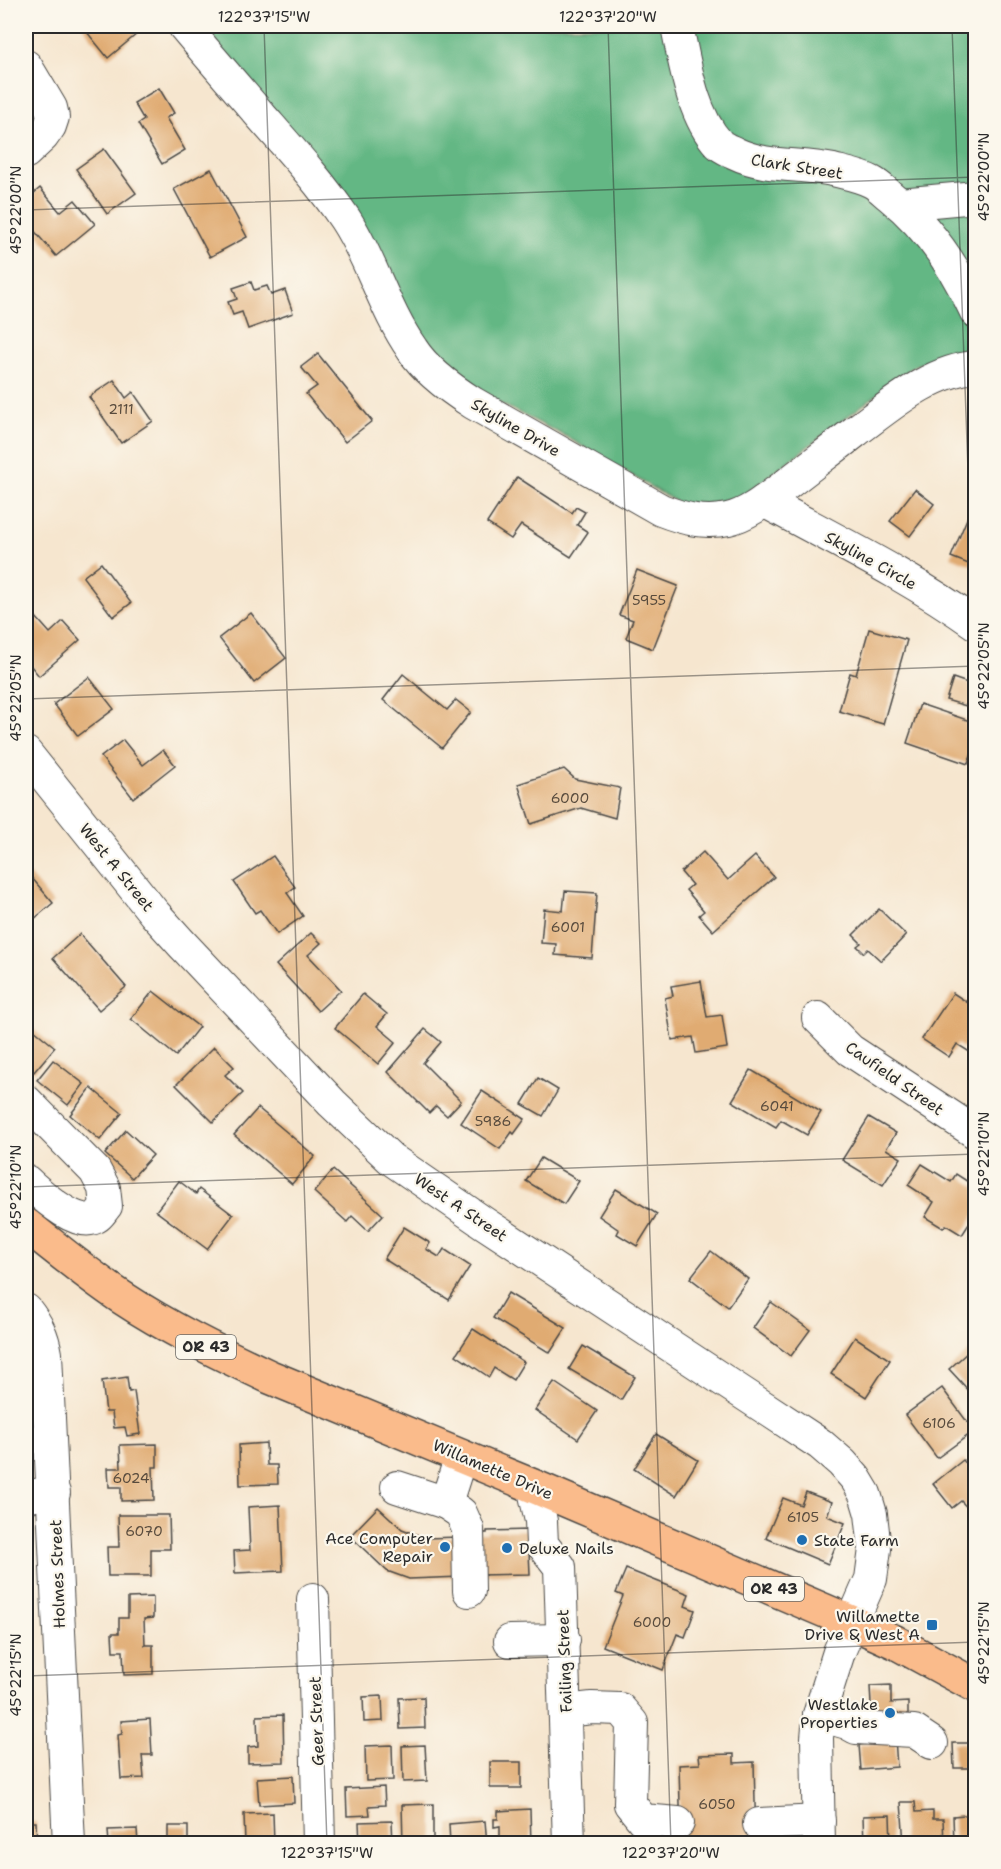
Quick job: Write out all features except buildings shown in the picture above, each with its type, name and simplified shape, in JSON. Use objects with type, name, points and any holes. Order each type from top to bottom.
[{"type":"main road","name":"Willamette Drive","points":[[26,1225],[120,1297],[186,1337],[270,1377],[851,1622],[895,1642],[975,1686]]},
{"type":"street","name":"Skyline Drive","points":[[184,26],[306,167],[339,211],[367,260],[394,319],[412,350],[428,367],[451,388],[473,403],[661,510],[681,517],[705,521],[727,519],[745,512],[764,501],[903,396],[937,378],[964,368],[975,367]]},
{"type":"street","name":"Clark Street","points":[[677,26],[689,80],[705,127],[721,146],[746,159],[832,170],[873,182],[923,227],[950,264],[975,312]]},
{"type":"street","points":[[26,66],[51,108],[53,117],[43,136],[26,152]]},
{"type":"street","points":[[900,204],[975,197]]},
{"type":"street","name":"Skyline Circle","points":[[764,501],[941,599],[975,624]]},
{"type":"street","name":"West A Street","points":[[26,753],[175,936],[332,1103],[391,1159],[564,1277],[820,1444],[856,1479],[865,1494],[871,1514],[875,1549],[871,1579],[839,1652],[819,1715],[817,1738],[819,1832]]},
{"type":"street","name":"Caufield Street","points":[[818,1018],[850,1050],[975,1133]]},
{"type":"street","points":[[26,1101],[95,1171],[104,1188],[106,1206],[96,1218],[82,1220],[70,1215],[26,1181]]},
{"type":"street","name":"Holmes Street","points":[[26,1310],[43,1338],[46,1354],[40,1494],[69,1844]]},
{"type":"street","points":[[446,1503],[461,1456]]},
{"type":"street","name":"Failing Street","points":[[533,1486],[540,1519],[542,1544],[560,1567],[569,1844]]},
{"type":"street","points":[[397,1487],[446,1503],[461,1513],[468,1529],[470,1591]]},
{"type":"street","name":"Geer Street","points":[[313,1599],[319,1844]]},
{"type":"street","points":[[510,1641],[564,1640]]},
{"type":"street","points":[[566,1711],[592,1708],[620,1709],[632,1723],[630,1804],[643,1820],[678,1823]]},
{"type":"street","points":[[819,1715],[856,1728],[914,1731],[932,1743]]},
{"type":"street","points":[[759,1824],[819,1832]]},
{"type":"green space","points":[[196,26],[975,26],[975,355],[941,358],[916,365],[735,502],[723,507],[681,505],[565,436],[463,385],[442,370]]},
{"type":"place","name":"State Farm","points":[[802,1540]]},
{"type":"place","name":"Ace Computer Repair","points":[[445,1547]]},
{"type":"place","name":"Deluxe Nails","points":[[507,1548]]},
{"type":"place","name":"Willamette Drive & West A","points":[[932,1625]]},
{"type":"place","name":"Westlake Properties","points":[[890,1713]]}]
